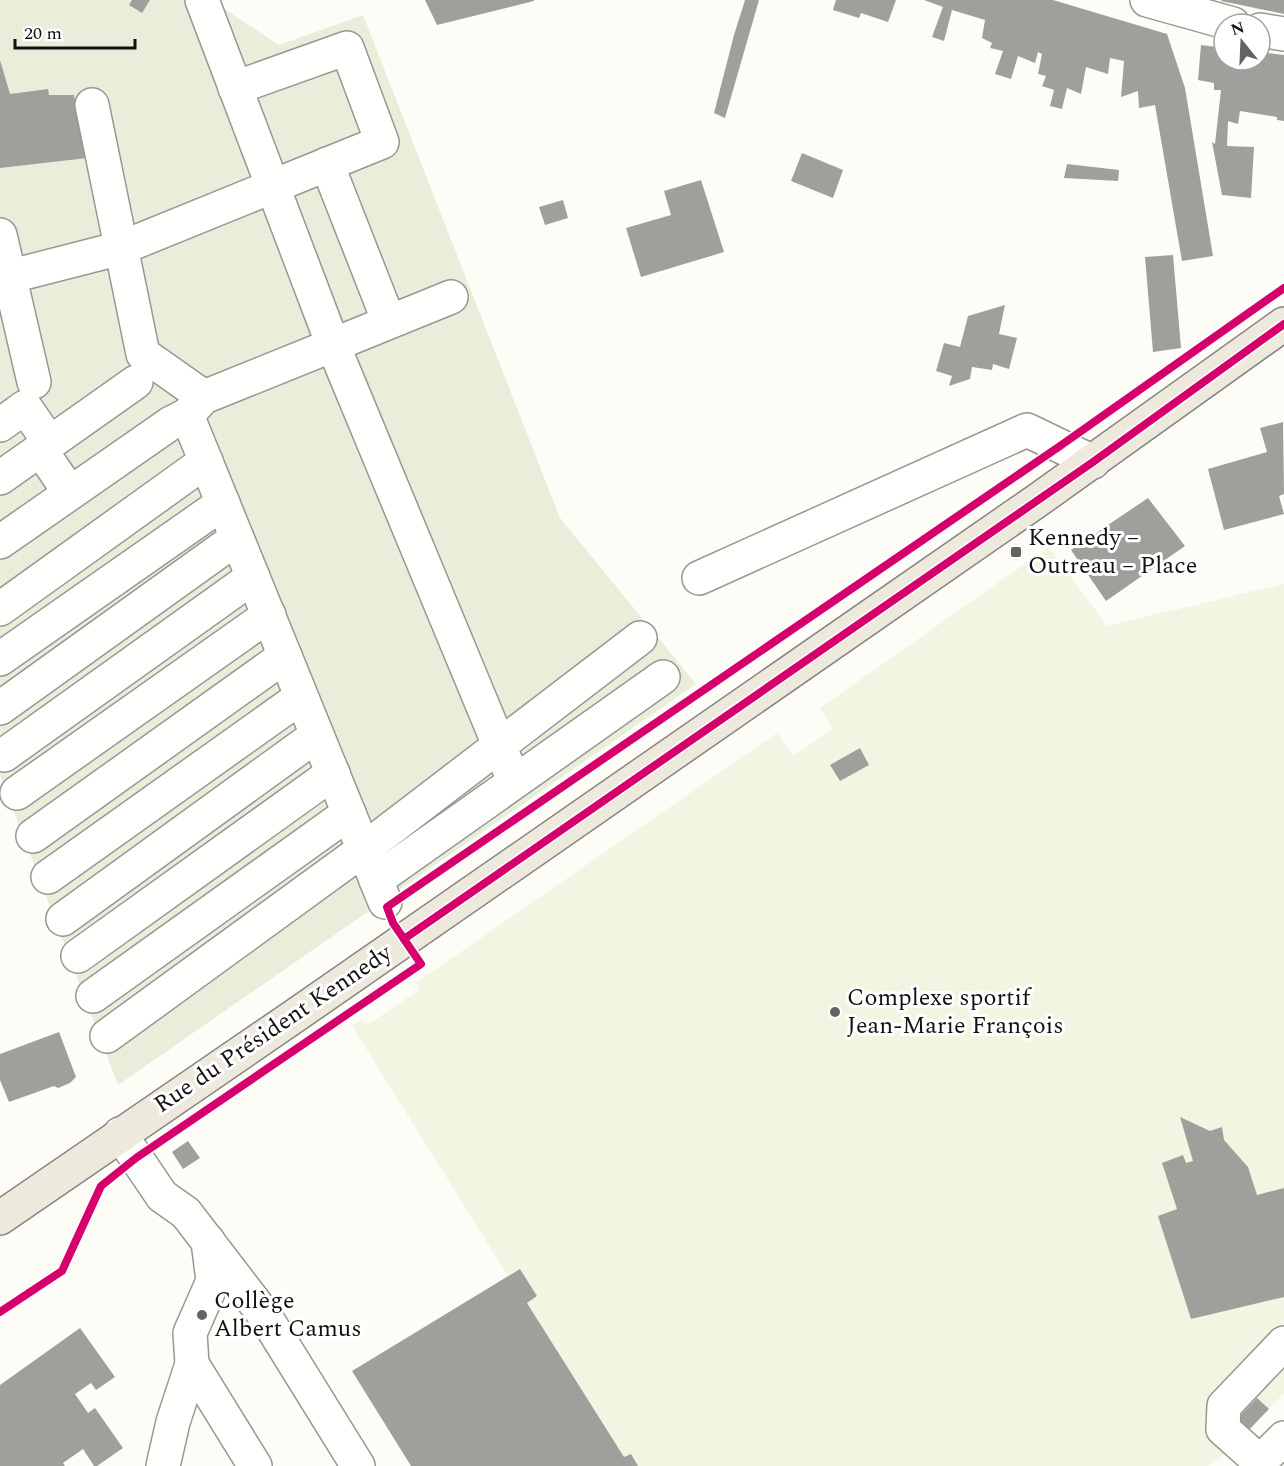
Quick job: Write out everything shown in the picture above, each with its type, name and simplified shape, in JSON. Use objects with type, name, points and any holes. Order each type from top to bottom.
[{"type":"main road","name":"Rue du Président Kennedy","points":[[0,1218],[303,1011],[1093,462],[1284,324]]},
{"type":"street","points":[[202,0],[333,345],[514,782]]},
{"type":"street","points":[[1147,0],[1212,18]]},
{"type":"street","points":[[5,278],[121,248],[382,142],[347,48],[236,88]]},
{"type":"street","points":[[92,105],[143,354],[195,406],[206,461],[380,891],[514,782],[663,677]]},
{"type":"street","points":[[327,164],[389,322]]},
{"type":"street","points":[[0,236],[5,278],[34,382]]},
{"type":"street","points":[[0,542],[195,406],[333,345],[451,297]]},
{"type":"street","points":[[0,478],[136,382]]},
{"type":"street","points":[[0,425],[25,407],[70,493]]},
{"type":"street","points":[[699,578],[1027,430],[1093,462]]},
{"type":"street","points":[[0,609],[206,461]]},
{"type":"street","points":[[0,659],[223,503]]},
{"type":"street","points":[[0,708],[237,538]]},
{"type":"street","points":[[4,755],[253,577]]},
{"type":"street","points":[[17,793],[269,615]]},
{"type":"street","points":[[107,1036],[364,849],[640,638]]},
{"type":"street","points":[[33,836],[285,656]]},
{"type":"street","points":[[48,877],[302,697]]},
{"type":"street","points":[[63,920],[317,735]]},
{"type":"street","points":[[78,956],[333,773]]},
{"type":"street","points":[[93,996],[349,813]]},
{"type":"street","points":[[120,1134],[162,1196],[186,1213],[265,1316],[358,1466]]},
{"type":"street","points":[[163,1466],[173,1422],[192,1364],[190,1333],[213,1281],[208,1241]]},
{"type":"street","points":[[1284,1343],[1224,1406],[1222,1429],[1258,1464],[1284,1438]]},
{"type":"street","points":[[192,1364],[255,1466]]},
{"type":"green space","points":[[0,0],[211,0],[279,45],[363,15],[560,518],[696,684],[118,1085],[0,775]]},
{"type":"green space","name":"Complexe sportif Jean-Marie François","points":[[1049,547],[1107,626],[1284,584],[1284,1393],[1226,1453],[1208,1466],[638,1466],[631,1454],[624,1457],[527,1303],[537,1296],[520,1269],[508,1276],[352,1026],[362,1019],[366,1026],[419,990],[416,983],[777,733],[793,756],[833,729],[820,708]]},
{"type":"building","points":[[132,0],[150,0],[142,13],[129,5]]},
{"type":"building","points":[[425,0],[534,0],[534,1],[437,25]]},
{"type":"building","points":[[745,0],[759,0],[725,118],[714,113]]},
{"type":"building","points":[[836,0],[896,0],[888,22],[861,13],[859,18],[833,10]]},
{"type":"building","points":[[924,0],[1053,0],[1167,34],[1185,88],[1213,256],[1182,261],[1155,105],[1139,108],[1138,91],[1121,97],[1124,61],[1110,58],[1108,74],[1086,67],[1081,94],[1067,88],[1062,109],[1050,106],[1054,90],[1042,86],[1046,76],[1038,74],[1042,54],[1038,52],[1035,63],[1018,56],[1011,79],[995,74],[1003,51],[990,48],[992,43],[982,38],[985,20],[952,10],[944,41],[932,37],[943,7]]},
{"type":"building","points":[[1222,0],[1284,0],[1284,14],[1221,1]]},
{"type":"building","points":[[1201,45],[1212,46],[1212,72],[1272,72],[1272,54],[1284,55],[1284,121],[1277,120],[1277,117],[1240,111],[1238,124],[1228,121],[1227,146],[1254,147],[1251,198],[1222,195],[1212,142],[1215,144],[1221,90],[1214,90],[1214,83],[1198,80]]},
{"type":"building","points":[[0,60],[10,94],[48,89],[49,95],[74,95],[87,158],[0,168]]},
{"type":"building","points":[[802,153],[843,170],[833,198],[791,181]]},
{"type":"building","points":[[1067,164],[1119,170],[1118,181],[1064,178]]},
{"type":"building","points":[[701,180],[724,252],[641,277],[626,228],[671,215],[664,191]]},
{"type":"building","points":[[563,200],[568,218],[545,225],[539,207]]},
{"type":"building","points":[[1173,255],[1181,348],[1153,352],[1145,257]]},
{"type":"building","points":[[1005,305],[999,334],[1017,338],[1009,369],[993,364],[992,370],[972,367],[970,379],[949,386],[952,376],[936,371],[944,343],[960,347],[968,316]]},
{"type":"building","points":[[1283,422],[1284,494],[1279,496],[1284,514],[1224,530],[1208,469],[1267,452],[1260,428]]},
{"type":"building","points":[[1148,498],[1185,546],[1106,601],[1071,550]]},
{"type":"building","points":[[860,748],[869,765],[840,781],[830,765]]},
{"type":"building","points":[[59,1032],[76,1077],[70,1083],[58,1088],[54,1086],[9,1102],[0,1080],[0,1054]]},
{"type":"building","points":[[1180,1117],[1210,1131],[1222,1127],[1224,1140],[1248,1167],[1257,1195],[1284,1188],[1284,1297],[1191,1319],[1158,1216],[1177,1209],[1162,1163],[1183,1155],[1186,1163],[1193,1161]]},
{"type":"building","points":[[188,1141],[200,1158],[183,1169],[172,1152]]},
{"type":"building","points":[[520,1269],[537,1296],[527,1303],[624,1457],[631,1454],[638,1466],[411,1466],[352,1371]]},
{"type":"building","points":[[80,1328],[115,1377],[96,1390],[91,1383],[75,1394],[88,1413],[95,1408],[123,1448],[97,1466],[94,1466],[83,1449],[63,1463],[65,1466],[0,1466],[0,1385]]},
{"type":"building","points":[[1257,1398],[1269,1409],[1245,1434],[1233,1423]]},
{"type":"cycle path","points":[[0,1312],[62,1271],[101,1186],[136,1158],[421,964],[393,923],[387,907],[1060,446],[1284,288]]},
{"type":"cycle path","points":[[404,939],[1093,462],[1284,324]]},
{"type":"place","name":"Kennedy – Outreau – Place","points":[[1016,552]]},
{"type":"place","name":"Complexe sportif Jean-Marie François","points":[[835,1012]]},
{"type":"place","name":"Collège Albert Camus","points":[[202,1315]]}]
